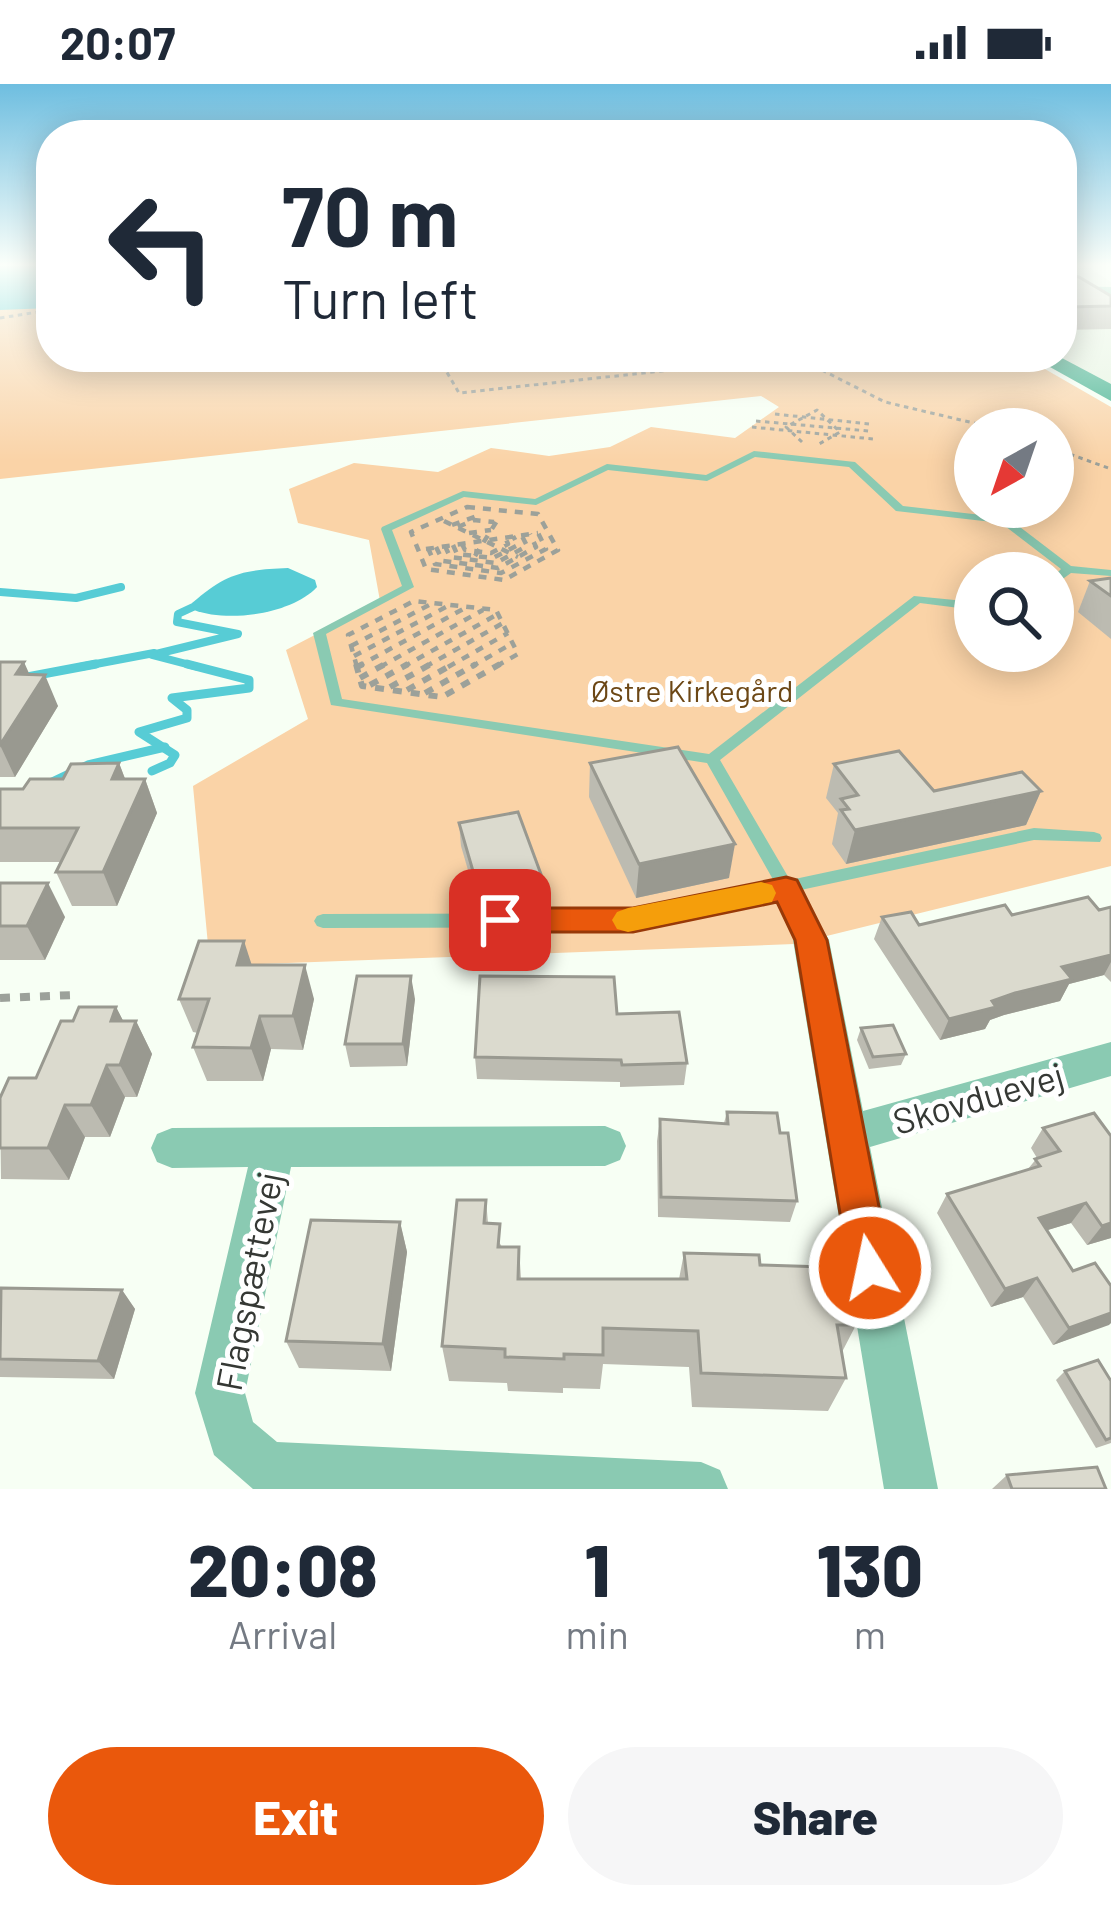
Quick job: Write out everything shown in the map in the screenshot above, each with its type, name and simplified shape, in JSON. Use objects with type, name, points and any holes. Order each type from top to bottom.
[{"type":"street","points":[[1071,372],[1111,394]]},
{"type":"street","points":[[811,940],[911,1489]]},
{"type":"street","name":"Skovduevej","points":[[846,1135],[1111,1059]]},
{"type":"street","name":"Flagspættevej","points":[[172,1148],[605,1146]]},
{"type":"street","name":"Flagspættevej","points":[[274,1148],[220,1393],[232,1436],[266,1468],[439,1483],[701,1489]]},
{"type":"lane","points":[[954,603],[918,599],[712,759],[336,703],[320,633],[408,587],[386,529],[463,494],[536,502],[608,466],[707,478],[754,454],[852,464],[900,509],[1004,520],[1046,552]]},
{"type":"lane","points":[[1074,570],[1111,574]]},
{"type":"lane","points":[[712,759],[811,940]]},
{"type":"lane","points":[[323,921],[633,920],[1034,834],[1094,838]]},
{"type":"path","points":[[447,372],[459,393],[653,372]]},
{"type":"path","points":[[827,372],[885,402],[954,418]]},
{"type":"path","points":[[791,428],[817,410],[835,432]]},
{"type":"path","points":[[775,414],[804,417]]},
{"type":"path","points":[[791,428],[810,449],[835,432],[870,428],[826,419]]},
{"type":"path","points":[[754,424],[873,439]]},
{"type":"path","points":[[1074,456],[1111,469]]},
{"type":"path","points":[[463,530],[474,520],[481,546],[504,580],[558,550],[538,514],[467,507],[412,532],[426,568],[481,546],[502,511]]},
{"type":"path","points":[[440,519],[463,530],[496,563],[509,546],[547,531]]},
{"type":"path","points":[[463,530],[501,573],[509,546]]},
{"type":"path","points":[[418,550],[457,544],[546,549],[534,533]]},
{"type":"path","points":[[457,544],[450,557],[481,546]]},
{"type":"path","points":[[457,544],[465,550],[509,546],[532,564]]},
{"type":"path","points":[[432,548],[435,564],[481,546]]},
{"type":"path","points":[[414,601],[449,605],[498,614],[518,654],[442,697],[367,686],[348,635],[414,601]]},
{"type":"path","points":[[354,656],[449,605]]},
{"type":"path","points":[[357,667],[467,607]]},
{"type":"path","points":[[360,677],[484,609]]},
{"type":"path","points":[[367,686],[498,614]]},
{"type":"path","points":[[387,689],[503,623]]},
{"type":"path","points":[[404,692],[508,633]]},
{"type":"path","points":[[422,694],[513,643]]},
{"type":"path","points":[[0,998],[74,995]]},
{"type":"shaded area","points":[[1077,330],[1111,330],[1111,386],[1077,368]]},
{"type":"green space","name":"Østre Kirkegård","points":[[0,330],[36,330],[36,372],[1050,372],[1111,407],[1111,866],[794,944],[210,966],[193,786],[308,719],[286,650],[380,601],[369,540],[298,523],[289,489],[354,463],[438,472],[491,448],[549,456],[610,447],[651,427],[735,438],[779,407],[761,396],[0,479]]},
{"type":"water","points":[[288,568],[315,580],[317,587],[276,610],[224,616],[194,610],[192,603],[226,579]]},
{"type":"building","points":[[1111,578],[1111,596],[1090,581]]},
{"type":"building","points":[[0,662],[24,662],[16,674],[45,675],[0,745]]},
{"type":"building","points":[[678,747],[735,844],[639,864],[590,763]]},
{"type":"building","points":[[899,751],[934,791],[1022,772],[1041,791],[855,830],[841,810],[849,809],[841,799],[858,795],[834,764]]},
{"type":"building","points":[[119,763],[112,779],[145,779],[103,872],[56,872],[78,828],[0,828],[0,789],[23,789],[30,779],[63,779],[71,764]]},
{"type":"building","points":[[518,812],[542,877],[475,878],[459,823]]},
{"type":"building","points":[[0,883],[48,883],[27,926],[0,926]]},
{"type":"building","points":[[1088,897],[1099,910],[1111,907],[1111,955],[1062,967],[1072,979],[1015,993],[992,1001],[996,1007],[949,1019],[882,917],[911,912],[919,925],[1005,905],[1012,915]]},
{"type":"building","points":[[199,941],[244,941],[237,965],[305,965],[293,1016],[260,1016],[251,1048],[193,1047],[209,999],[179,999]]},
{"type":"building","points":[[357,976],[411,976],[403,1044],[345,1044]]},
{"type":"building","points":[[480,976],[614,977],[617,1014],[679,1012],[687,1063],[622,1065],[621,1060],[475,1057]]},
{"type":"building","points":[[79,1007],[116,1007],[111,1021],[136,1021],[120,1065],[107,1065],[91,1105],[65,1105],[48,1148],[0,1148],[0,1098],[9,1078],[36,1078],[61,1021],[73,1021]]},
{"type":"building","points":[[893,1025],[906,1054],[873,1057],[861,1028]]},
{"type":"building","points":[[727,1112],[777,1113],[780,1133],[788,1133],[797,1201],[661,1197],[660,1119],[728,1124]]},
{"type":"building","points":[[1094,1113],[1111,1136],[1111,1223],[1102,1226],[1086,1203],[1039,1218],[1073,1271],[1095,1263],[1111,1286],[1111,1313],[1069,1328],[1037,1278],[1005,1289],[947,1194],[1040,1166],[1035,1159],[1060,1151],[1043,1128]]},
{"type":"building","points":[[457,1200],[486,1200],[484,1223],[500,1224],[498,1247],[519,1247],[518,1279],[687,1279],[684,1253],[759,1255],[760,1265],[824,1267],[828,1293],[850,1293],[856,1325],[837,1325],[846,1378],[701,1373],[698,1331],[603,1328],[603,1355],[564,1354],[564,1359],[505,1357],[505,1349],[442,1346]]},
{"type":"building","points":[[311,1220],[400,1222],[383,1344],[286,1341]]},
{"type":"building","points":[[1,1288],[122,1290],[98,1361],[0,1359]]},
{"type":"building","points":[[1098,1360],[1111,1381],[1111,1438],[1106,1440],[1065,1371]]},
{"type":"building","points":[[1097,1467],[1106,1489],[1012,1489],[1007,1475]]},
{"type":"waterway","points":[[0,592],[76,598],[121,587]]},
{"type":"waterway","points":[[193,607],[178,614],[177,622],[238,634],[152,655],[198,667]]},
{"type":"waterway","points":[[80,667],[154,653]]},
{"type":"waterway","points":[[80,667],[96,664]]},
{"type":"waterway","points":[[163,747],[139,732],[187,718],[187,710],[172,698],[249,688],[249,680],[187,664]]},
{"type":"waterway","points":[[0,682],[80,667]]},
{"type":"waterway","points":[[50,783],[88,765],[163,747]]},
{"type":"waterway","points":[[152,771],[170,763],[175,755],[163,747]]},
{"type":"slow traffic","points":[[628,920],[761,893]]},
{"type":"route","points":[[500,920],[633,920],[786,888],[811,940],[870,1268]]}]
